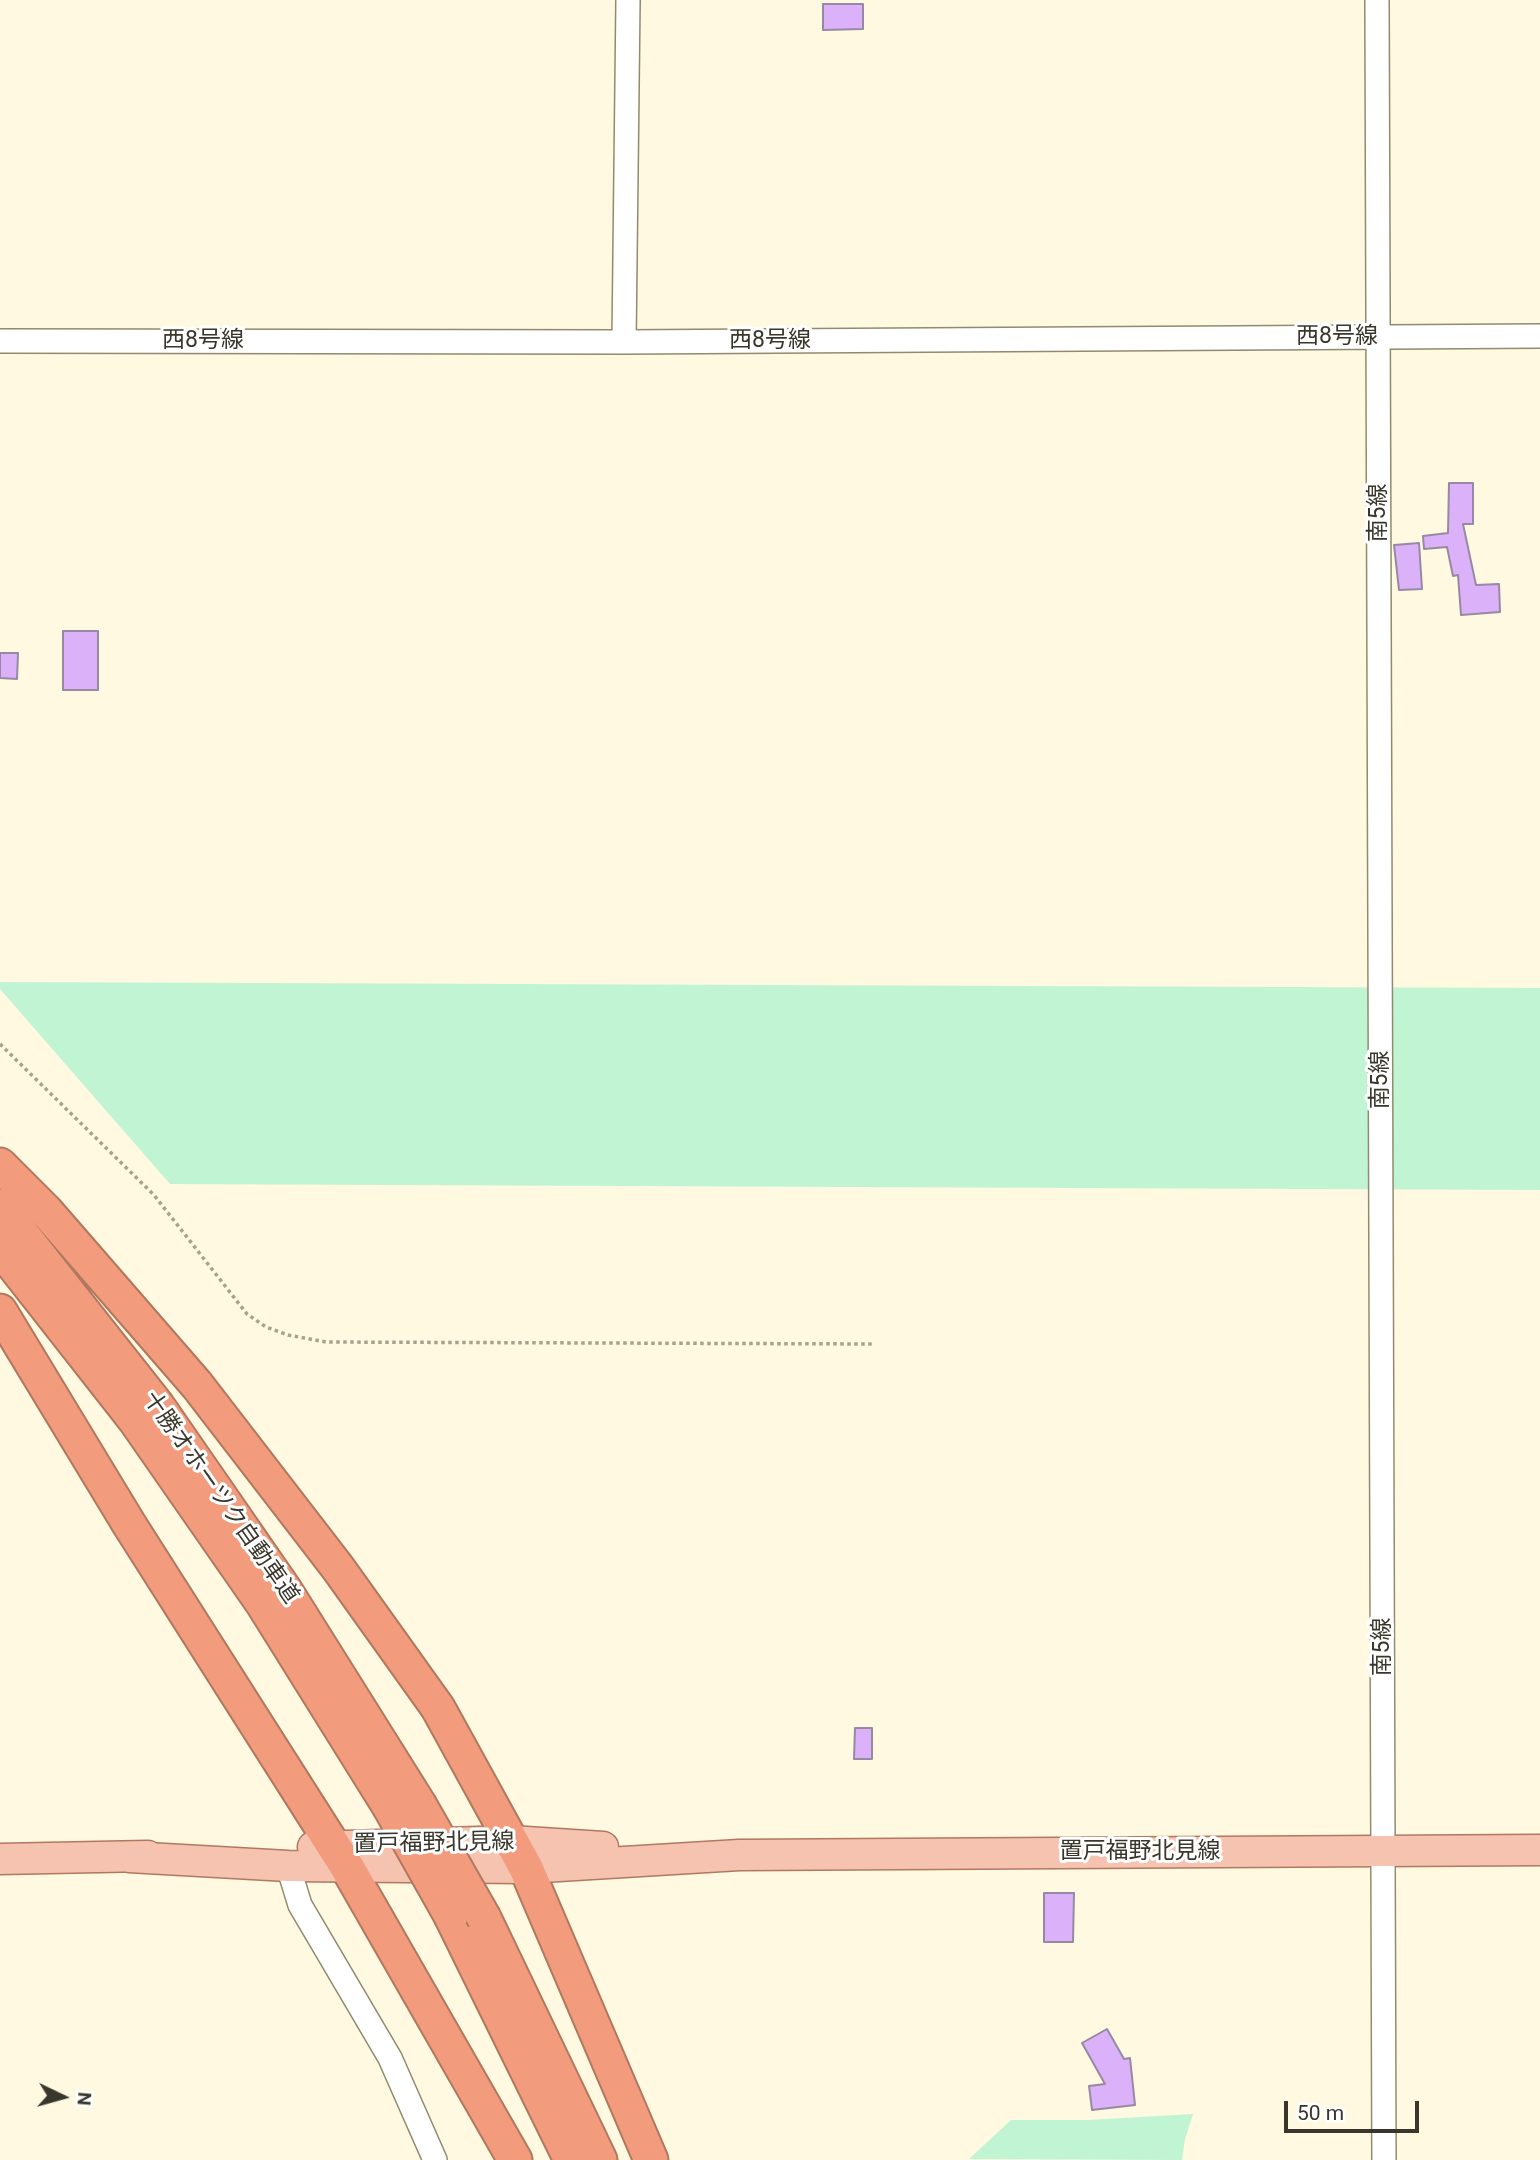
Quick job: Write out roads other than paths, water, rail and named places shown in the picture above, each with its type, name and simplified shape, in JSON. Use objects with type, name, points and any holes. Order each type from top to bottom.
[{"type":"highway","points":[[0,1165],[46,1211],[197,1385],[338,1568],[438,1708],[519,1855],[651,2160]]},
{"type":"highway","name":"十勝オホーツク自動車道","points":[[0,1206],[157,1405],[285,1590],[404,1805]]},
{"type":"highway","name":"十勝オホーツク自動車道","points":[[0,1248],[135,1420],[404,1805]]},
{"type":"highway","points":[[0,1311],[129,1524],[340,1856],[514,2160]]},
{"type":"highway","points":[[404,1805],[451,1916],[572,2160]]},
{"type":"highway","points":[[404,1805],[484,1918],[600,2160]]},
{"type":"main road","name":"置戸福野北見線","points":[[0,1859],[1540,1850]]},
{"type":"main road","name":"置戸福野北見線","points":[[129,1857],[288,1866],[340,1856]]},
{"type":"street","points":[[624,342],[628,0]]},
{"type":"street","name":"南5線","points":[[1377,0],[1384,2160]]},
{"type":"street","name":"西8号線","points":[[0,341],[624,342],[1540,336]]},
{"type":"street","points":[[288,1866],[300,1905],[390,2057],[435,2160]]}]
